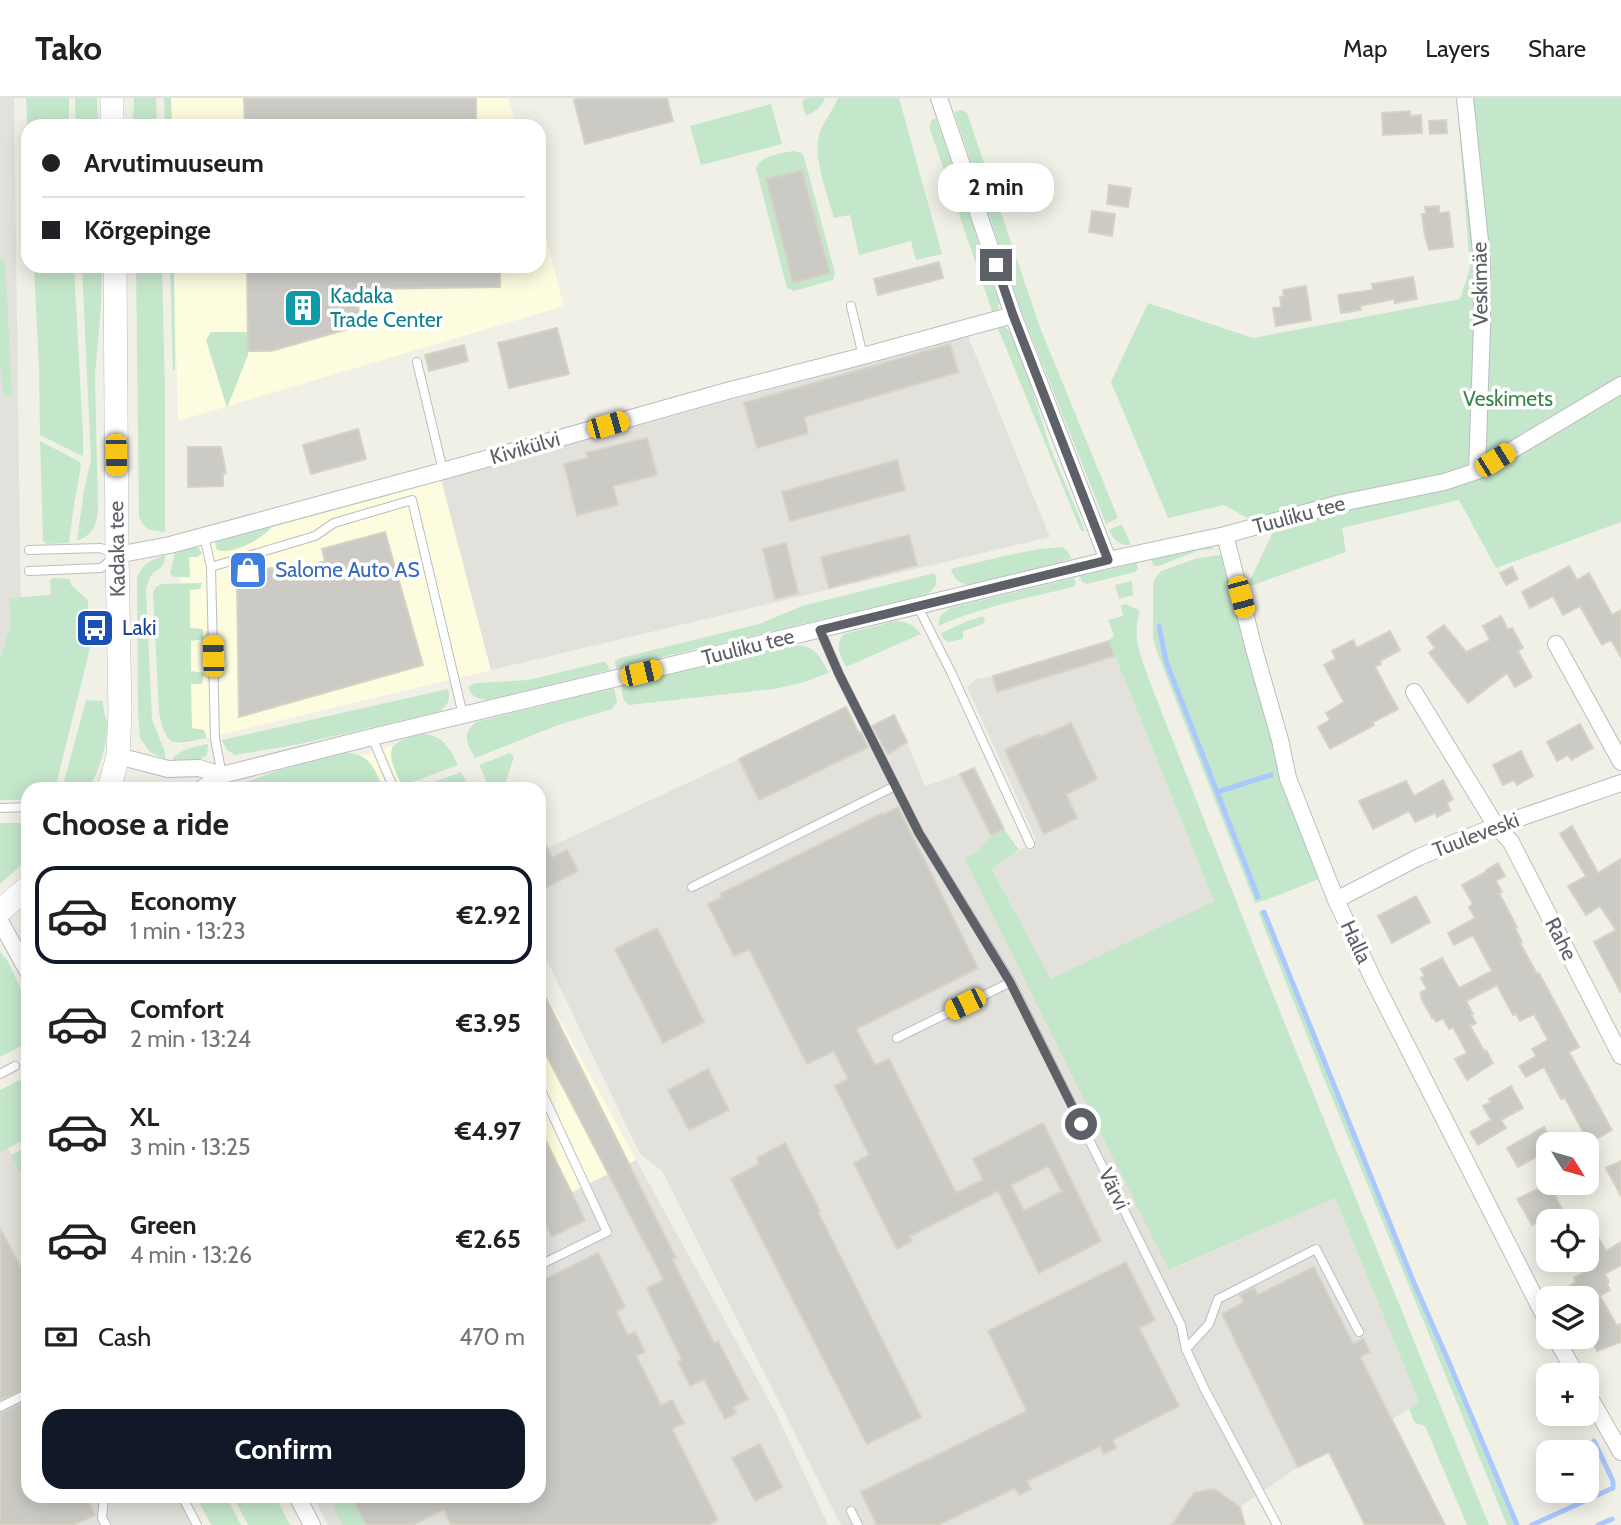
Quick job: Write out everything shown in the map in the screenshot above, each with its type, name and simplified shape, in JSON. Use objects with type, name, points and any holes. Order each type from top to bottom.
[{"type":"main road","points":[[112,98],[113,119]]},
{"type":"main road","name":"Kadaka tee","points":[[111,782],[117,757],[120,711],[115,273]]},
{"type":"main road","points":[[0,911],[21,893]]},
{"type":"street","points":[[939,98],[1013,315],[1108,560]]},
{"type":"street","name":"Veskimäe","points":[[1465,98],[1482,260],[1477,471]]},
{"type":"street","name":"Kivikülvi","points":[[117,555],[143,551],[406,481],[727,391],[1013,315]]},
{"type":"street","name":"Tuuliku tee","points":[[212,782],[222,775],[372,737],[1225,534],[1341,503],[1444,482],[1477,471],[1621,385]]},
{"type":"street","name":"Halla","points":[[1225,534],[1288,778],[1336,900],[1374,981],[1536,1299]]},
{"type":"street","points":[[1556,644],[1621,762]]},
{"type":"street","name":"Rahe","points":[[1414,692],[1496,826],[1511,842],[1621,1056]]},
{"type":"street","name":"Tuuliku tee","points":[[117,757],[168,769],[199,768],[222,775]]},
{"type":"street","name":"Tuuleveski","points":[[1336,900],[1419,857],[1496,826],[1621,783]]},
{"type":"street","points":[[0,921],[21,959]]},
{"type":"street","points":[[1599,1414],[1621,1452]]},
{"type":"street","points":[[301,1503],[312,1525]]},
{"type":"lane","points":[[851,306],[863,356]]},
{"type":"lane","points":[[417,362],[443,471]]},
{"type":"lane","points":[[406,481],[463,715]]},
{"type":"lane","points":[[211,567],[315,536],[334,523],[412,500]]},
{"type":"lane","points":[[204,535],[211,567],[215,739],[222,775]]},
{"type":"lane","points":[[29,550],[101,548],[117,555],[101,568],[29,571]]},
{"type":"lane","points":[[918,607],[1030,844]]},
{"type":"lane","name":"Värvi","points":[[820,630],[839,674],[919,833],[1010,982],[1181,1325],[1186,1349],[1204,1388],[1277,1525]]},
{"type":"lane","points":[[372,737],[391,782]]},
{"type":"lane","points":[[692,887],[895,786]]},
{"type":"lane","points":[[0,808],[21,807]]},
{"type":"lane","points":[[897,1038],[1010,982]]},
{"type":"lane","points":[[0,1074],[15,1066]]},
{"type":"lane","points":[[546,1101],[607,1232],[546,1262]]},
{"type":"lane","points":[[1186,1349],[1209,1324],[1218,1299],[1316,1249],[1359,1332]]},
{"type":"lane","points":[[0,1407],[21,1396]]},
{"type":"lane","points":[[103,1503],[102,1518],[106,1525]]},
{"type":"lane","points":[[186,1503],[197,1525]]},
{"type":"lane","points":[[851,1511],[858,1525]]},
{"type":"shaded area","points":[[0,98],[14,98],[21,625],[0,682]]},
{"type":"shaded area","points":[[169,98],[508,98],[514,119],[170,119]]},
{"type":"shaded area","name":"Kadaka Trade Center","points":[[546,238],[564,306],[178,421],[174,273],[546,273]]},
{"type":"shaded area","points":[[968,336],[1050,537],[491,670],[441,479]]},
{"type":"shaded area","points":[[441,479],[491,670],[182,744],[180,550]]},
{"type":"shaded area","points":[[1109,641],[1214,901],[1051,980],[992,868],[1036,840],[967,687],[976,679]]},
{"type":"shaded area","points":[[846,707],[866,748],[882,741],[889,753],[907,742],[925,786],[960,774],[991,835],[980,849],[964,858],[1170,1270],[1335,1198],[1419,1402],[1391,1420],[1298,1467],[1240,1507],[1214,1489],[1194,1493],[1172,1525],[841,1525],[662,1171],[640,1154],[546,959],[546,849]]},
{"type":"shaded area","points":[[391,746],[415,782],[279,782]]},
{"type":"shaded area","points":[[546,994],[636,1160],[546,1205]]},
{"type":"shaded area","points":[[0,1132],[21,1174],[21,1503],[187,1503],[198,1525],[0,1525]]},
{"type":"shaded area","points":[[636,1160],[776,1413],[828,1525],[328,1525],[317,1503],[546,1503],[546,1205]]},
{"type":"green space","points":[[26,98],[69,98],[69,119],[27,119]]},
{"type":"green space","points":[[75,98],[97,98],[98,119],[76,119]]},
{"type":"green space","points":[[134,98],[156,98],[157,119],[133,119]]},
{"type":"green space","points":[[164,98],[171,98],[172,119],[165,119]]},
{"type":"green space","points":[[807,98],[825,98],[817,109],[806,116],[802,103]]},
{"type":"green space","points":[[838,98],[899,98],[942,254],[916,260],[911,241],[859,255],[850,215],[834,218],[821,175],[818,141]]},
{"type":"green space","name":"Veskimets","points":[[1457,98],[1621,98],[1621,522],[1496,568],[1459,500],[1342,528],[1346,552],[1247,587],[1273,532],[1224,505],[1168,518],[1111,382],[1148,303],[1253,338],[1460,299],[1470,268]]},
{"type":"green space","points":[[771,104],[782,144],[701,165],[690,126]]},
{"type":"green space","points":[[961,110],[967,113],[1041,330],[1118,518],[1106,524],[1021,310],[954,112]]},
{"type":"green space","points":[[936,118],[999,302],[998,309],[993,314],[929,126]]},
{"type":"green space","points":[[793,151],[802,153],[804,157],[835,273],[833,280],[794,291],[787,288],[756,168],[766,158]]},
{"type":"green space","points":[[0,259],[5,259],[12,396],[3,394],[0,372]]},
{"type":"green space","points":[[34,273],[74,273],[82,456],[40,435]]},
{"type":"green space","points":[[82,273],[102,273],[95,374],[97,520],[93,529],[77,541],[91,460]]},
{"type":"green space","points":[[136,273],[162,273],[165,532],[146,527],[139,516]]},
{"type":"green space","points":[[170,273],[174,273],[173,370]]},
{"type":"green space","points":[[997,326],[1006,328],[1011,334],[1050,447],[1085,531],[1081,531]]},
{"type":"green space","points":[[211,332],[248,332],[248,355],[227,408],[206,340]]},
{"type":"green space","points":[[40,441],[80,462],[69,543],[47,544],[43,541]]},
{"type":"green space","points":[[391,492],[390,495],[272,527],[254,541],[238,548],[217,550],[215,544],[217,540]]},
{"type":"green space","points":[[1122,524],[1131,545],[1117,542],[1109,530]]},
{"type":"green space","points":[[195,546],[202,554],[189,557],[190,577],[174,577],[170,574],[175,552]]},
{"type":"green space","points":[[1207,546],[1215,549],[1200,550],[1158,566],[1154,566],[1151,560]]},
{"type":"green space","points":[[1063,547],[1071,559],[970,585],[957,580],[951,569],[1021,552]]},
{"type":"green space","points":[[165,555],[164,563],[150,577],[146,588],[152,720],[165,752],[165,759],[150,752],[140,738],[137,579],[147,563]]},
{"type":"green space","points":[[1221,555],[1288,796],[1319,879],[1255,903],[1153,638],[1153,582],[1161,571],[1198,558]]},
{"type":"green space","points":[[1137,563],[1138,569],[1135,572],[1087,584],[1081,581],[1080,576]]},
{"type":"green space","points":[[935,573],[935,586],[925,595],[616,668],[615,661],[620,658],[759,624],[802,606]]},
{"type":"green space","points":[[1074,578],[1076,583],[1073,587],[987,608],[938,626],[940,616],[950,608]]},
{"type":"green space","points":[[70,579],[71,585],[88,600],[90,648],[57,782],[21,782],[21,800],[0,800],[0,658],[11,625],[9,598],[51,595],[50,580]]},
{"type":"green space","points":[[1132,581],[1133,595],[1119,599],[1115,585]]},
{"type":"green space","points":[[202,583],[200,589],[190,590],[190,628],[203,629],[203,639],[191,641],[191,671],[204,673],[202,684],[191,684],[192,728],[204,730],[207,738],[179,743],[173,742],[165,733],[159,712],[153,592],[161,584]]},
{"type":"green space","points":[[1126,604],[1140,611],[1137,641],[1153,690],[1276,1002],[1489,1525],[1467,1525],[1425,1426],[1415,1423],[1409,1409],[1419,1402],[1335,1198],[1169,1270],[964,858],[980,849],[991,835],[1004,829],[1019,850],[992,869],[1051,979],[1214,901],[1109,641],[1114,635],[1108,620],[1123,616],[1121,605]]},
{"type":"green space","points":[[983,616],[983,624],[963,631],[963,639],[948,642],[943,638],[941,633]]},
{"type":"green space","points":[[896,621],[910,624],[921,634],[846,667],[839,646],[844,634]]},
{"type":"green space","points":[[794,645],[807,647],[816,653],[829,673],[774,689],[629,705],[624,701],[621,686]]},
{"type":"green space","points":[[606,662],[610,670],[488,700],[475,697],[468,686],[528,680]]},
{"type":"green space","points":[[614,688],[617,702],[612,709],[561,724],[475,758],[468,744],[468,731],[476,722]]},
{"type":"green space","points":[[448,689],[448,702],[438,712],[300,744],[235,755],[227,750],[222,740]]},
{"type":"green space","points":[[86,700],[103,701],[107,729],[102,759],[94,778],[91,782],[64,782]]},
{"type":"green space","points":[[423,734],[436,737],[449,748],[458,765],[413,782],[400,782],[393,766],[392,751],[400,741]]},
{"type":"green space","points":[[208,744],[207,755],[203,758],[173,761],[173,758],[185,750]]},
{"type":"green space","points":[[352,753],[370,763],[380,782],[247,782],[280,770]]},
{"type":"green space","points":[[510,753],[514,757],[505,782],[487,782],[479,765]]},
{"type":"green space","points":[[461,772],[467,782],[434,782]]},
{"type":"green space","points":[[0,823],[21,823],[21,865],[0,884]]},
{"type":"green space","points":[[1259,911],[1264,912],[1414,1283],[1517,1525],[1507,1525],[1323,1076]]},
{"type":"green space","points":[[0,952],[7,960],[21,989],[21,1046],[0,1057]]},
{"type":"green space","points":[[21,1080],[21,1142],[0,1152],[0,1090]]},
{"type":"green space","points":[[21,1150],[21,1174],[11,1155]]},
{"type":"green space","points":[[200,1503],[230,1503],[241,1525],[211,1525]]},
{"type":"green space","points":[[237,1503],[279,1503],[290,1525],[248,1525]]},
{"type":"green space","points":[[335,1503],[352,1503],[356,1506],[366,1525],[343,1525]]},
{"type":"building","points":[[244,98],[476,98],[476,119],[245,119]]},
{"type":"building","points":[[667,98],[673,121],[585,144],[574,100]]},
{"type":"building","points":[[1410,111],[1410,116],[1421,115],[1422,133],[1383,135],[1382,113]]},
{"type":"building","points":[[1446,120],[1447,133],[1430,134],[1429,121]]},
{"type":"building","points":[[802,170],[830,273],[793,283],[766,179]]},
{"type":"building","points":[[1109,185],[1131,188],[1128,207],[1107,204]]},
{"type":"building","points":[[1439,206],[1439,213],[1449,212],[1453,247],[1429,250],[1422,214],[1426,214],[1425,207]]},
{"type":"building","points":[[1092,211],[1115,214],[1112,236],[1089,232]]},
{"type":"building","points":[[939,262],[943,278],[878,295],[874,279]]},
{"type":"building","name":"Kadaka Trade Center","points":[[247,273],[500,273],[500,287],[358,289],[359,326],[271,351],[248,351]]},
{"type":"building","points":[[1413,277],[1417,299],[1395,303],[1394,299],[1360,306],[1361,310],[1341,313],[1338,295],[1373,290],[1372,284]]},
{"type":"building","points":[[1306,286],[1311,320],[1276,326],[1273,308],[1281,307],[1280,297],[1284,297],[1283,290]]},
{"type":"building","points":[[557,328],[569,374],[509,388],[498,343]]},
{"type":"building","points":[[950,344],[958,372],[804,417],[808,433],[757,448],[744,403]]},
{"type":"building","points":[[464,345],[468,361],[429,371],[425,355]]},
{"type":"building","points":[[358,429],[366,459],[311,474],[303,445]]},
{"type":"building","points":[[647,438],[657,475],[613,486],[618,505],[577,515],[564,464],[588,458],[586,453]]},
{"type":"building","points":[[188,447],[221,447],[226,473],[223,474],[223,486],[188,487]]},
{"type":"building","points":[[897,460],[905,490],[790,521],[782,492]]},
{"type":"building","points":[[385,532],[423,665],[239,717],[237,585],[252,580],[252,574],[284,564],[286,572],[325,561],[322,549]]},
{"type":"building","points":[[909,535],[917,565],[829,588],[821,557]]},
{"type":"building","points":[[786,543],[798,593],[775,599],[763,549]]},
{"type":"building","points":[[1569,566],[1577,580],[1589,573],[1612,615],[1621,610],[1621,657],[1611,640],[1602,645],[1580,606],[1563,615],[1553,596],[1530,608],[1522,592]]},
{"type":"building","points":[[1512,567],[1518,579],[1506,585],[1500,573]]},
{"type":"building","points":[[1501,616],[1508,630],[1512,628],[1523,648],[1518,651],[1532,677],[1515,687],[1507,673],[1468,703],[1429,653],[1435,648],[1427,637],[1444,625],[1466,652],[1490,640],[1483,626]]},
{"type":"building","points":[[1390,631],[1400,650],[1380,661],[1381,664],[1375,667],[1398,709],[1330,749],[1318,727],[1330,720],[1326,713],[1344,702],[1324,665],[1336,659],[1332,651],[1353,640],[1357,648]]},
{"type":"building","points":[[1109,641],[1114,656],[997,692],[993,676]]},
{"type":"building","points":[[846,707],[868,747],[759,800],[739,759]]},
{"type":"building","points":[[894,715],[907,742],[888,754],[872,726]]},
{"type":"building","points":[[1071,723],[1097,779],[1066,794],[1077,818],[1044,834],[1005,750]]},
{"type":"building","points":[[1580,724],[1593,748],[1571,760],[1568,755],[1557,761],[1547,742]]},
{"type":"building","points":[[1521,751],[1533,776],[1517,785],[1514,780],[1503,785],[1493,765]]},
{"type":"building","points":[[974,768],[1004,829],[991,835],[960,774]]},
{"type":"building","points":[[1443,780],[1453,799],[1447,803],[1450,810],[1437,817],[1435,813],[1415,822],[1409,811],[1373,829],[1359,801],[1406,781],[1414,796]]},
{"type":"building","points":[[898,807],[978,968],[856,1029],[875,1065],[889,1059],[956,1193],[983,1180],[973,1159],[1043,1123],[1101,1241],[1039,1273],[998,1191],[910,1236],[912,1241],[897,1249],[854,1163],[869,1155],[835,1086],[848,1079],[834,1051],[807,1064],[749,949],[734,956],[708,904],[722,897],[720,894],[882,813],[883,815]],"holes":[[[1048,1166],[1062,1191],[1024,1211],[1011,1185]]]},
{"type":"building","points":[[1572,826],[1598,873],[1621,859],[1621,993],[1594,942],[1616,930],[1600,906],[1586,915],[1568,886],[1586,876],[1560,834]]},
{"type":"building","points":[[546,846],[552,858],[567,850],[578,871],[546,887]]},
{"type":"building","points":[[1498,863],[1505,876],[1496,881],[1502,892],[1499,893],[1517,927],[1515,928],[1522,942],[1520,943],[1579,1047],[1569,1052],[1612,1130],[1600,1137],[1600,1132],[1583,1132],[1544,1067],[1526,1077],[1519,1066],[1536,1056],[1532,1049],[1548,1040],[1534,1014],[1520,1021],[1516,1014],[1513,1015],[1497,985],[1466,1001],[1476,1023],[1470,1026],[1493,1063],[1467,1080],[1455,1059],[1467,1053],[1453,1027],[1449,1029],[1443,1018],[1436,1022],[1421,998],[1420,993],[1427,989],[1421,978],[1425,976],[1421,969],[1442,958],[1459,988],[1492,971],[1473,935],[1454,945],[1448,933],[1475,918],[1469,907],[1473,904],[1462,885]]},
{"type":"building","points":[[1416,896],[1430,922],[1392,943],[1378,916]]},
{"type":"building","points":[[657,928],[704,1022],[663,1043],[615,949]]},
{"type":"building","points":[[546,998],[676,1258],[672,1259],[714,1343],[718,1341],[748,1399],[733,1407],[736,1413],[725,1419],[704,1379],[690,1386],[678,1362],[682,1360],[647,1288],[664,1280],[546,1054]]},
{"type":"building","points":[[708,1069],[729,1110],[689,1130],[668,1090]]},
{"type":"building","points":[[1511,1086],[1523,1108],[1501,1120],[1506,1128],[1478,1145],[1470,1132],[1491,1120],[1483,1106],[1491,1102],[1489,1099]]},
{"type":"building","points":[[1544,1127],[1547,1132],[1536,1132],[1536,1157],[1518,1167],[1507,1148]]},
{"type":"building","points":[[546,1141],[585,1220],[552,1237],[546,1225]]},
{"type":"building","points":[[785,1143],[921,1417],[867,1444],[731,1179],[759,1164],[757,1158]]},
{"type":"building","points":[[1621,1161],[1621,1196],[1606,1168]]},
{"type":"building","points":[[1536,1190],[1536,1195],[1555,1195],[1562,1209],[1536,1209],[1536,1223],[1532,1225],[1517,1199]]},
{"type":"building","points":[[0,1228],[21,1268],[21,1390],[0,1400]]},
{"type":"building","points":[[1599,1239],[1606,1251],[1621,1242],[1621,1265],[1605,1274],[1610,1290],[1600,1296],[1617,1326],[1621,1324],[1621,1342],[1597,1351],[1599,1286],[1570,1286],[1576,1282],[1574,1278],[1585,1272],[1599,1272]]},
{"type":"building","points":[[598,1253],[625,1307],[616,1312],[628,1335],[635,1332],[645,1352],[636,1356],[661,1405],[672,1400],[684,1423],[672,1429],[718,1520],[708,1525],[451,1525],[444,1509],[413,1525],[366,1525],[355,1503],[546,1503],[546,1279]]},
{"type":"building","points":[[1126,1262],[1155,1320],[1139,1328],[1179,1406],[1112,1440],[1116,1448],[1104,1454],[1100,1446],[1027,1481],[1031,1489],[1019,1495],[1015,1488],[938,1525],[877,1525],[861,1492],[1027,1411],[988,1331]]},
{"type":"building","points":[[1314,1267],[1353,1344],[1363,1339],[1370,1352],[1360,1357],[1445,1525],[1365,1525],[1329,1452],[1298,1467],[1222,1314],[1244,1302],[1240,1295],[1254,1288],[1258,1295]]},
{"type":"building","points":[[21,1403],[21,1503],[89,1503],[95,1515],[74,1525],[0,1525],[0,1413]]},
{"type":"building","points":[[760,1444],[782,1487],[755,1501],[732,1458]]},
{"type":"building","points":[[1214,1489],[1240,1507],[1245,1525],[1172,1525],[1194,1493]]},
{"type":"waterway","points":[[1159,626],[1166,661],[1258,897]]},
{"type":"waterway","points":[[1217,792],[1271,775]]},
{"type":"waterway","points":[[1264,912],[1414,1283],[1517,1525]]},
{"type":"waterway","points":[[1599,1452],[1613,1481],[1613,1488],[1599,1494]]},
{"type":"waterway","points":[[1532,1525],[1580,1503]]},
{"type":"waterway","points":[[1598,1525],[1612,1519]]},
{"type":"place","name":"Kadaka Trade Center","points":[[303,308]]},
{"type":"place","name":"Salome Auto AS","points":[[248,570]]},
{"type":"place","name":"Laki","points":[[95,628]]},
{"type":"route","points":[[996,265],[1108,560],[820,630],[839,674],[919,833],[1010,982],[1081,1124]]}]
